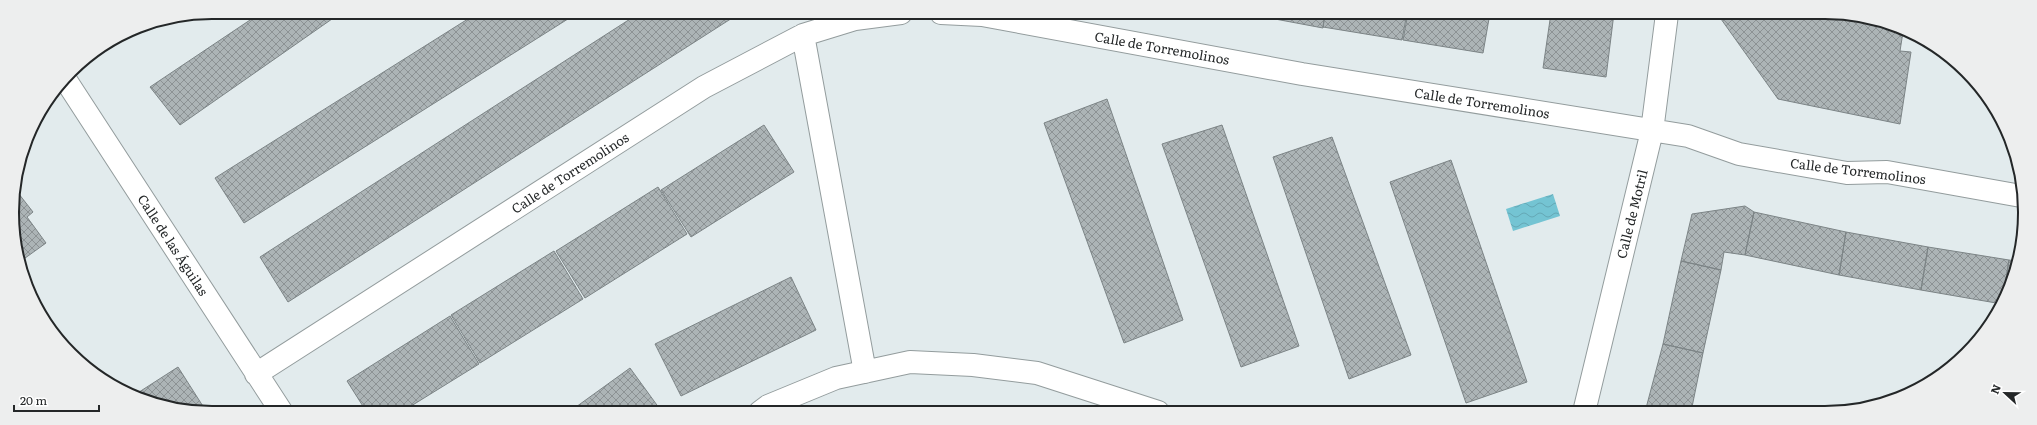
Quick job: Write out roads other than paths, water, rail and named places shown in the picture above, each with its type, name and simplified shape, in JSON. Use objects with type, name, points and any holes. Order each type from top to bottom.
[{"type":"street","name":"Calle de Torremolinos","points":[[256,374],[704,87],[803,35],[855,19]]},
{"type":"street","name":"Calle de Torremolinos","points":[[1004,19],[1302,74],[1688,136],[1747,155],[1847,172],[1887,172],[2017,196]]},
{"type":"street","name":"Calle de Motril","points":[[1585,406],[1652,130],[1666,19]]},
{"type":"street","points":[[803,35],[865,372]]},
{"type":"street","name":"Calle de las Águilas","points":[[68,84],[278,406]]},
{"type":"street","points":[[768,406],[836,378],[910,362],[973,365],[1037,373],[1139,406]]},
{"type":"water","points":[[1553,194],[1560,216],[1513,231],[1506,209]]}]
